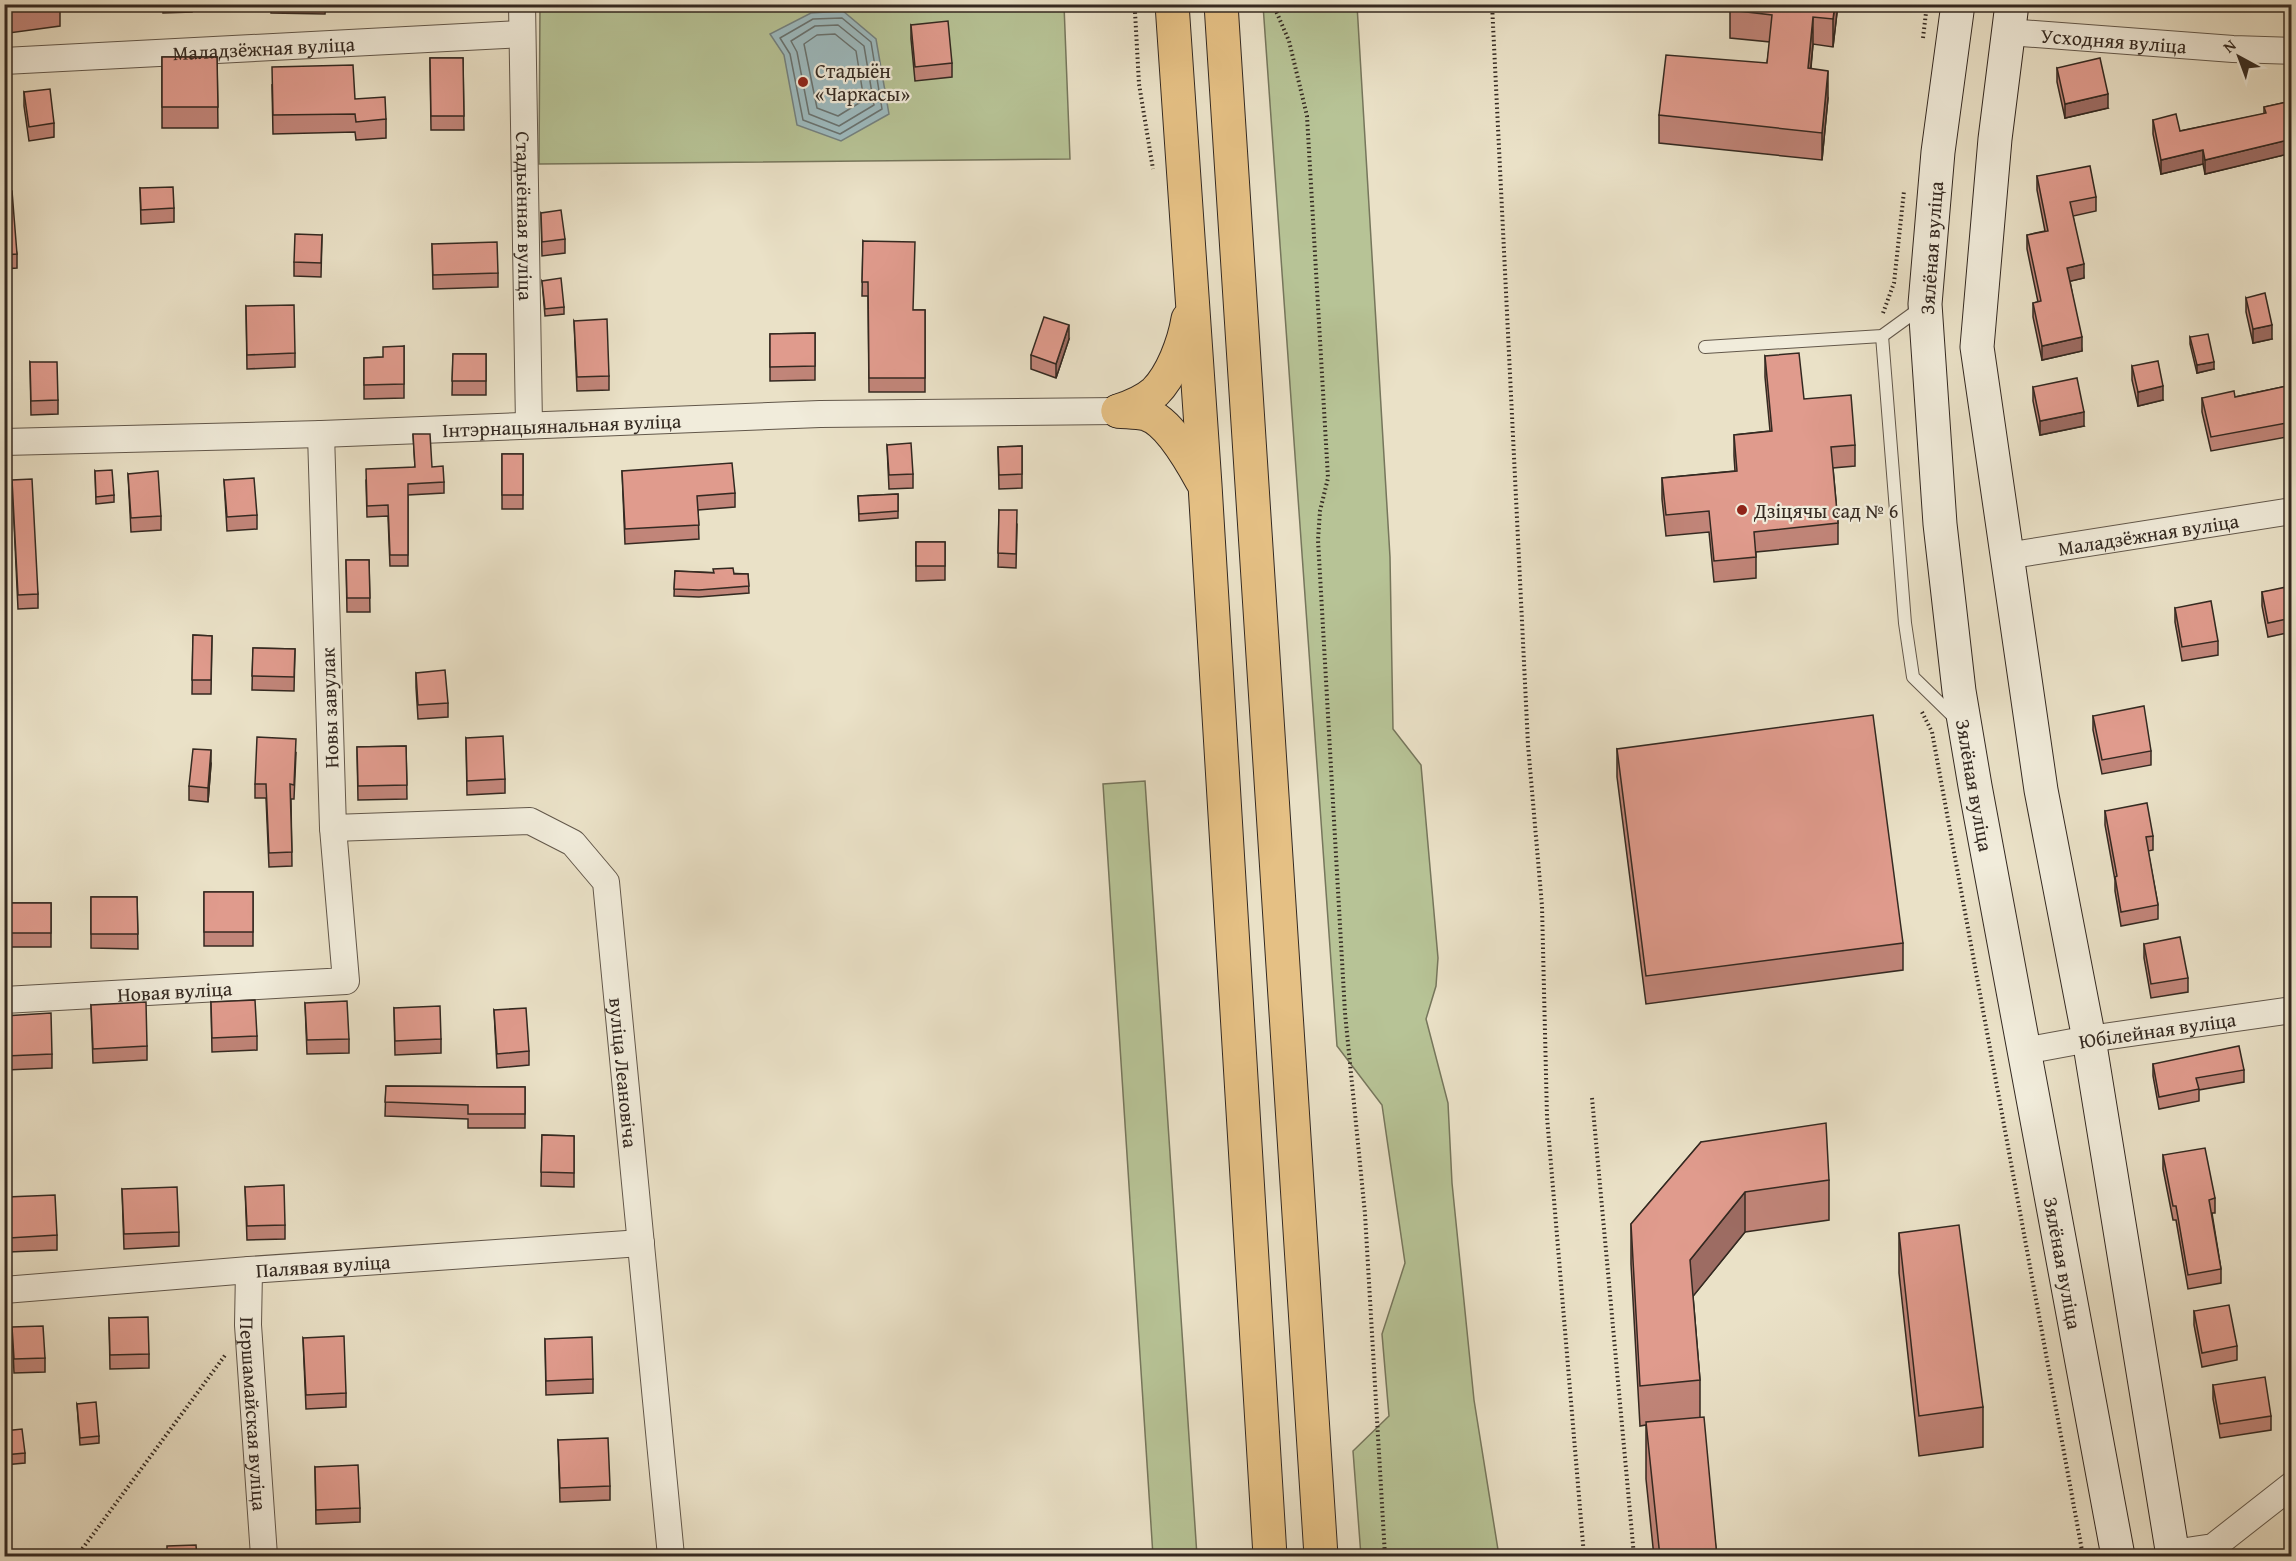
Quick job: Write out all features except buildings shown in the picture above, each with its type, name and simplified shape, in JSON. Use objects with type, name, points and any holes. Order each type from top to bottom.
[{"type":"highway","points":[[1172,4],[1205,485],[1270,1557]]},
{"type":"highway","points":[[1221,4],[1322,1557]]},
{"type":"highway","points":[[1118,411],[1153,394],[1162,384],[1177,355],[1187,326],[1192,291]]},
{"type":"highway","points":[[1118,411],[1147,414],[1162,424],[1186,454],[1205,485]]},
{"type":"main road","name":"Зялёная вуліца","points":[[1958,4],[1938,152],[1925,304],[1940,524],[1964,726],[2118,1557]]},
{"type":"main road","points":[[2010,18],[1995,139],[1977,347],[2041,790],[2089,1039],[2173,1555]]},
{"type":"street","name":"Стадыённая вуліца","points":[[522,4],[529,425]]},
{"type":"street","name":"Усходняя вуліца","points":[[2010,18],[2233,49],[2292,51]]},
{"type":"street","name":"Маладзёжная вуліца","points":[[4,62],[522,34]]},
{"type":"street","name":"Інтэрнацыянальная вуліца","points":[[4,442],[321,434],[820,414],[1118,411]]},
{"type":"street","name":"Новы завулак","points":[[321,434],[333,828],[346,981]]},
{"type":"street","name":"Маладзёжная вуліца","points":[[2006,556],[2292,511]]},
{"type":"street","name":"вуліца Леановіча","points":[[333,828],[530,821],[573,843],[606,882],[672,1557]]},
{"type":"street","name":"Новая вуліца","points":[[4,1000],[346,981]]},
{"type":"street","name":"Юбілейная вуліца","points":[[2024,1051],[2089,1039],[2292,1010]]},
{"type":"street","name":"Палявая вуліца","points":[[4,1290],[249,1270],[641,1243]]},
{"type":"street","name":"Першамайская вуліца","points":[[249,1270],[248,1325],[264,1557]]},
{"type":"street","points":[[2173,1555],[2213,1547],[2292,1485]]},
{"type":"lane","points":[[1705,347],[1882,336],[1925,304]]},
{"type":"lane","points":[[1882,336],[1905,623],[1913,677],[1964,726]]},
{"type":"path","points":[[1132,4],[1135,12],[1139,84],[1155,177]]},
{"type":"path","points":[[1273,4],[1288,41],[1307,116],[1328,478],[1320,511],[1318,540],[1345,1013],[1365,1214],[1385,1557]]},
{"type":"path","points":[[1492,4],[1528,745],[1542,906],[1547,1117],[1584,1557]]},
{"type":"path","points":[[1592,1098],[1634,1557]]},
{"type":"path","points":[[77,1557],[248,1325]]},
{"type":"green space","name":"Стадыён «Чаркасы»","points":[[540,5],[1064,5],[1070,159],[539,164]]},
{"type":"green space","points":[[1263,5],[1357,5],[1390,557],[1393,729],[1421,765],[1438,958],[1436,986],[1426,1019],[1448,1103],[1452,1183],[1474,1400],[1499,1556],[1361,1556],[1353,1451],[1389,1416],[1382,1334],[1405,1263],[1382,1105],[1337,1046]]},
{"type":"green space","points":[[1145,781],[1197,1556],[1153,1556],[1103,784]]},
{"type":"water","points":[[843,11],[876,39],[889,114],[841,141],[797,125],[784,55],[770,34],[811,13]]},
{"type":"place","name":"Стадыён «Чаркасы»","points":[[803,82]]},
{"type":"place","name":"Дзіцячы сад № 6","points":[[1742,510]]}]
